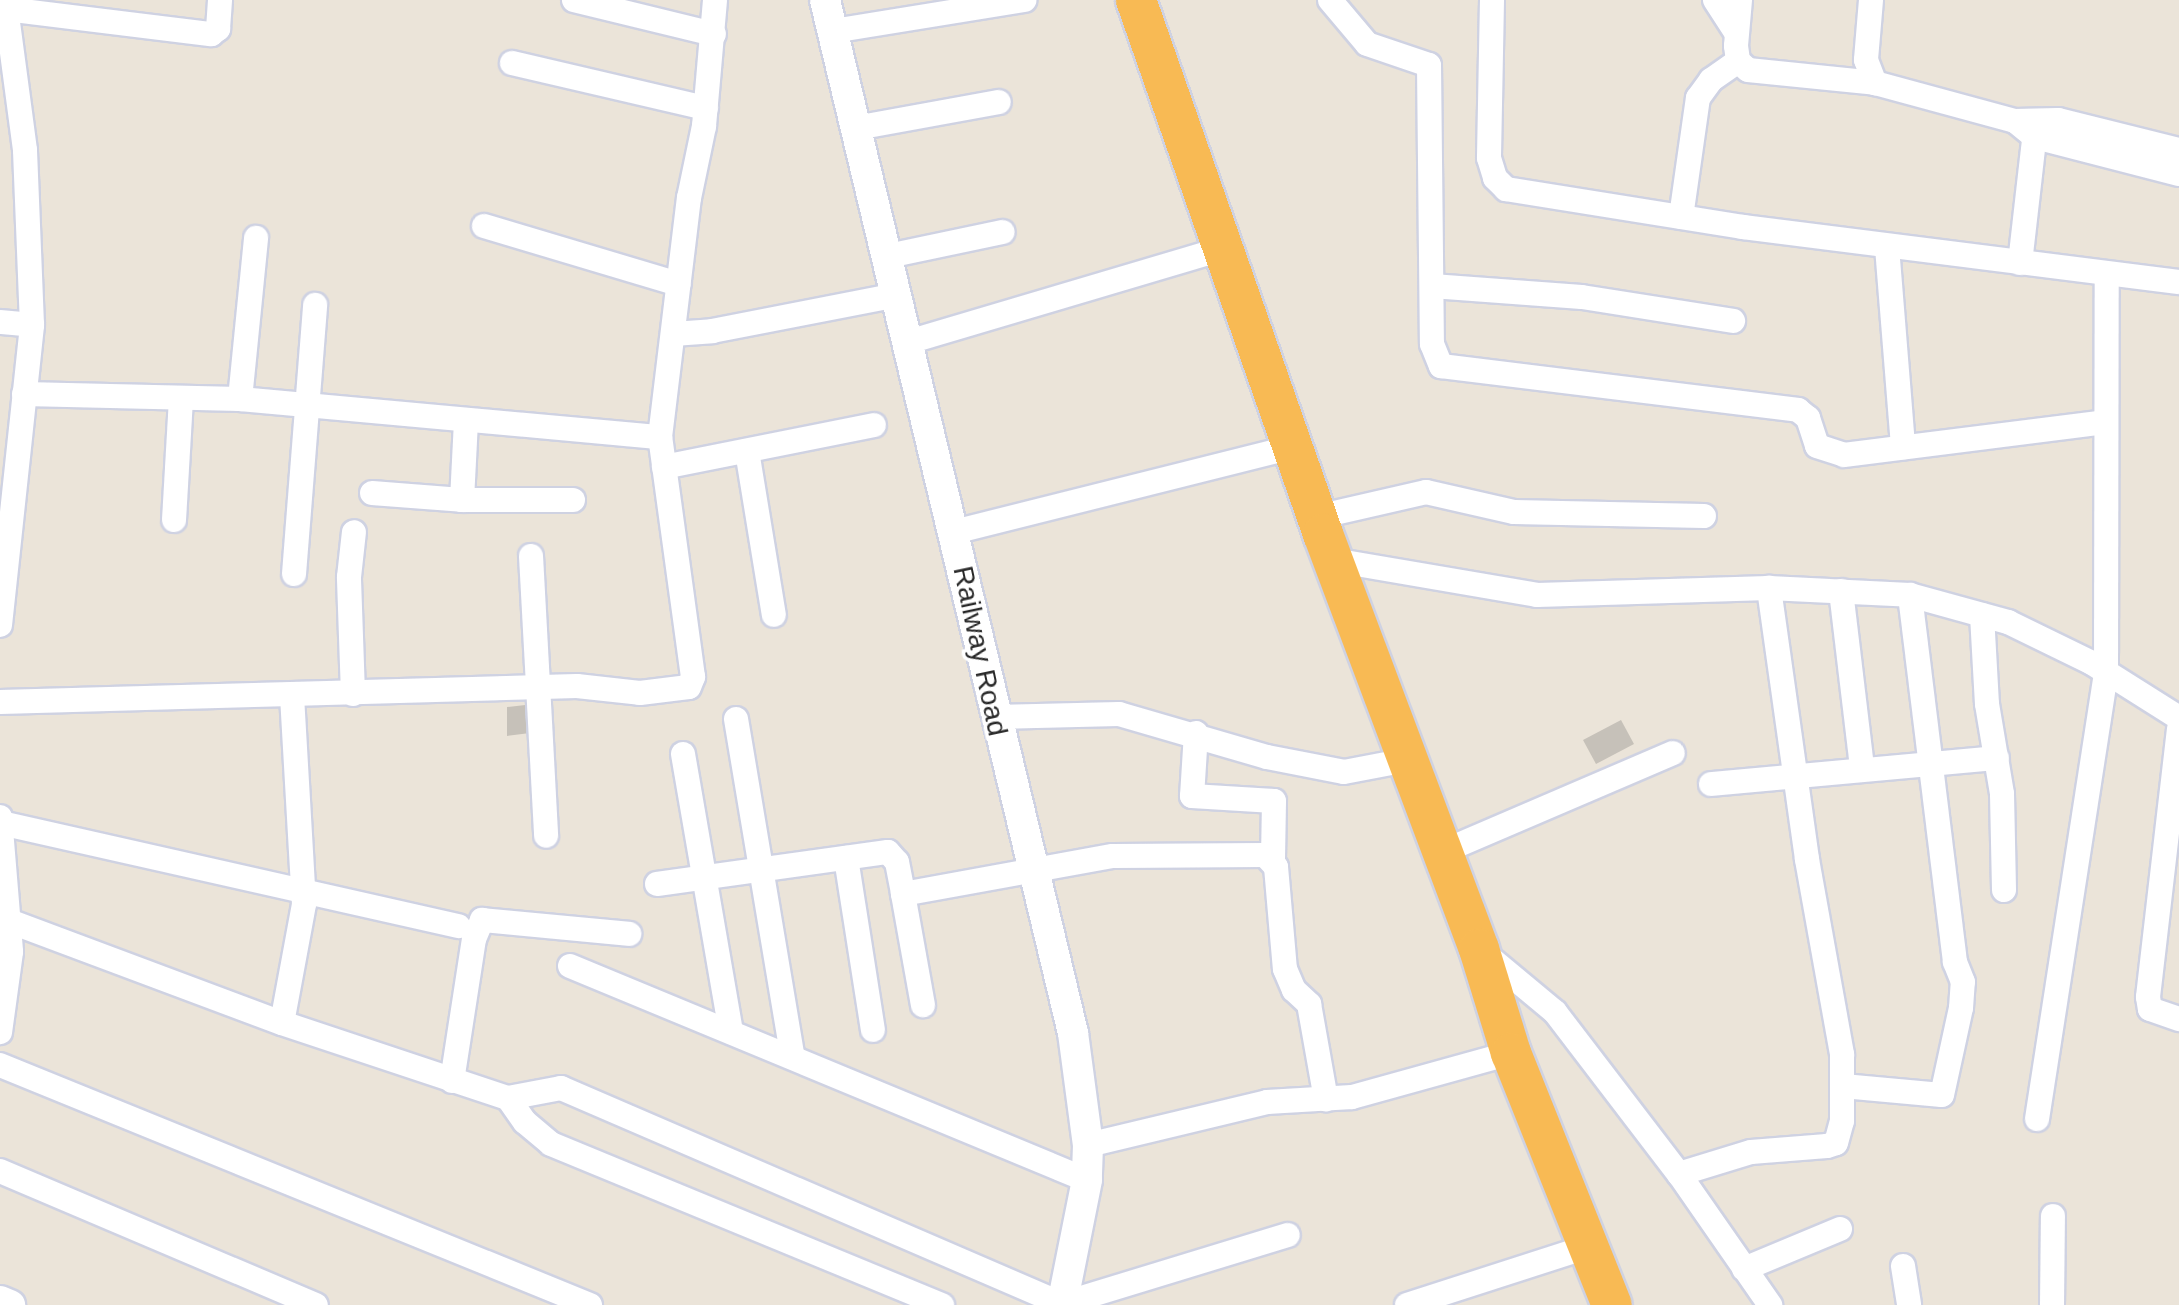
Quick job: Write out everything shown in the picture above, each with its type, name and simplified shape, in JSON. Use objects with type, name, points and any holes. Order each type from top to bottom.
[{"type":"highway","points":[[1142,2],[1317,517],[1479,949],[1511,1053],[1608,1283]]},
{"type":"street","points":[[1,610],[32,325],[25,150],[6,5],[211,34],[218,29],[220,0]]},
{"type":"street","points":[[574,0],[714,34]]},
{"type":"street","points":[[0,702],[292,697],[589,686],[640,693],[685,689],[693,683],[660,437],[706,108],[715,0]]},
{"type":"street","name":"Railway Road","points":[[825,0],[954,532],[1029,870],[1073,1033],[1088,1145],[1087,1180],[1062,1304]]},
{"type":"street","points":[[833,31],[1025,0]]},
{"type":"street","points":[[1330,0],[1367,44],[1429,65],[1432,344],[1436,358],[1450,370],[1798,410],[1808,418],[1817,446],[1827,452],[1903,447],[2105,422]]},
{"type":"street","points":[[1492,0],[1489,158],[1495,178],[1506,189],[1887,247],[2179,282]]},
{"type":"street","points":[[1715,0],[1736,32]]},
{"type":"street","points":[[1738,61],[1736,32],[1740,0]]},
{"type":"street","points":[[1871,0],[1866,60],[1875,83]]},
{"type":"street","points":[[1681,217],[1698,98],[1711,80],[1738,61]]},
{"type":"street","points":[[1738,61],[1763,74],[1875,83],[2029,125],[2179,174]]},
{"type":"street","points":[[512,63],[706,108]]},
{"type":"street","points":[[856,128],[999,102]]},
{"type":"street","points":[[2029,125],[2179,150]]},
{"type":"street","points":[[2020,263],[2029,125]]},
{"type":"street","points":[[484,226],[679,284]]},
{"type":"street","points":[[888,256],[1003,232]]},
{"type":"street","points":[[240,399],[256,238]]},
{"type":"street","points":[[1887,247],[1903,447]]},
{"type":"street","points":[[908,342],[1225,248]]},
{"type":"street","points":[[2037,1119],[2106,675],[2107,274]]},
{"type":"street","points":[[1432,286],[1582,297],[1733,321]]},
{"type":"street","points":[[673,334],[897,295]]},
{"type":"street","points":[[294,574],[315,305]]},
{"type":"street","points":[[0,322],[32,325]]},
{"type":"street","points":[[24,394],[240,399],[660,437]]},
{"type":"street","points":[[174,520],[181,398]]},
{"type":"street","points":[[462,500],[466,420]]},
{"type":"street","points":[[664,467],[874,425]]},
{"type":"street","points":[[954,532],[1293,447]]},
{"type":"street","points":[[747,451],[774,615]]},
{"type":"street","points":[[1317,517],[1426,492],[1532,514],[1704,516]]},
{"type":"street","points":[[372,493],[462,500],[573,500]]},
{"type":"street","points":[[353,694],[349,577],[354,532]]},
{"type":"street","points":[[531,556],[546,836]]},
{"type":"street","points":[[1333,560],[1537,595],[1769,588],[1910,595],[2008,622],[2179,718]]},
{"type":"street","points":[[1679,1174],[1751,1152],[1836,1143],[1843,1086],[1769,588]]},
{"type":"street","points":[[1841,591],[1862,767]]},
{"type":"street","points":[[1843,1086],[1942,1095],[1950,1076],[1963,982],[1955,962],[1910,595]]},
{"type":"street","points":[[1982,615],[1997,758],[2004,890]]},
{"type":"street","points":[[282,1023],[303,923],[304,889],[292,697]]},
{"type":"street","points":[[995,717],[1119,714],[1196,733],[1267,757],[1344,772],[1407,760]]},
{"type":"street","points":[[736,719],[792,1055]]},
{"type":"street","points":[[2179,729],[2148,997],[2150,1009],[2179,1019]]},
{"type":"street","points":[[1196,733],[1192,796],[1274,801],[1273,859],[1285,969],[1294,990],[1309,1004],[1326,1099]]},
{"type":"street","points":[[1442,852],[1673,753]]},
{"type":"street","points":[[683,754],[731,1032]]},
{"type":"street","points":[[1711,784],[1931,760],[1997,758]]},
{"type":"street","points":[[0,1032],[8,995],[9,921],[0,820],[459,926]]},
{"type":"street","points":[[657,884],[760,873],[888,852],[897,862],[923,1005]]},
{"type":"street","points":[[903,894],[1029,870],[1159,852],[1250,853],[1273,859]]},
{"type":"street","points":[[846,858],[873,1030]]},
{"type":"street","points":[[452,1081],[474,939],[482,920],[629,934]]},
{"type":"street","points":[[9,921],[282,1023],[508,1098],[561,1088],[1062,1304],[1288,1235]]},
{"type":"street","points":[[1479,949],[1555,1012],[1679,1174],[1770,1305]]},
{"type":"street","points":[[570,966],[792,1055],[1087,1180]]},
{"type":"street","points":[[1088,1145],[1267,1102],[1352,1097],[1511,1053]]},
{"type":"street","points":[[0,1065],[590,1305]]},
{"type":"street","points":[[508,1098],[525,1122],[551,1144],[942,1305]]},
{"type":"street","points":[[0,1171],[316,1305]]},
{"type":"street","points":[[2052,1305],[2053,1216]]},
{"type":"street","points":[[1744,1269],[1840,1229]]},
{"type":"street","points":[[1903,1266],[1909,1305]]},
{"type":"street","points":[[1407,1305],[1608,1283]]},
{"type":"street","points":[[0,1301],[10,1305]]},
{"type":"building","points":[[534,704],[538,732],[507,736],[507,707]]},
{"type":"building","points":[[1621,720],[1634,744],[1596,764],[1583,740]]}]
